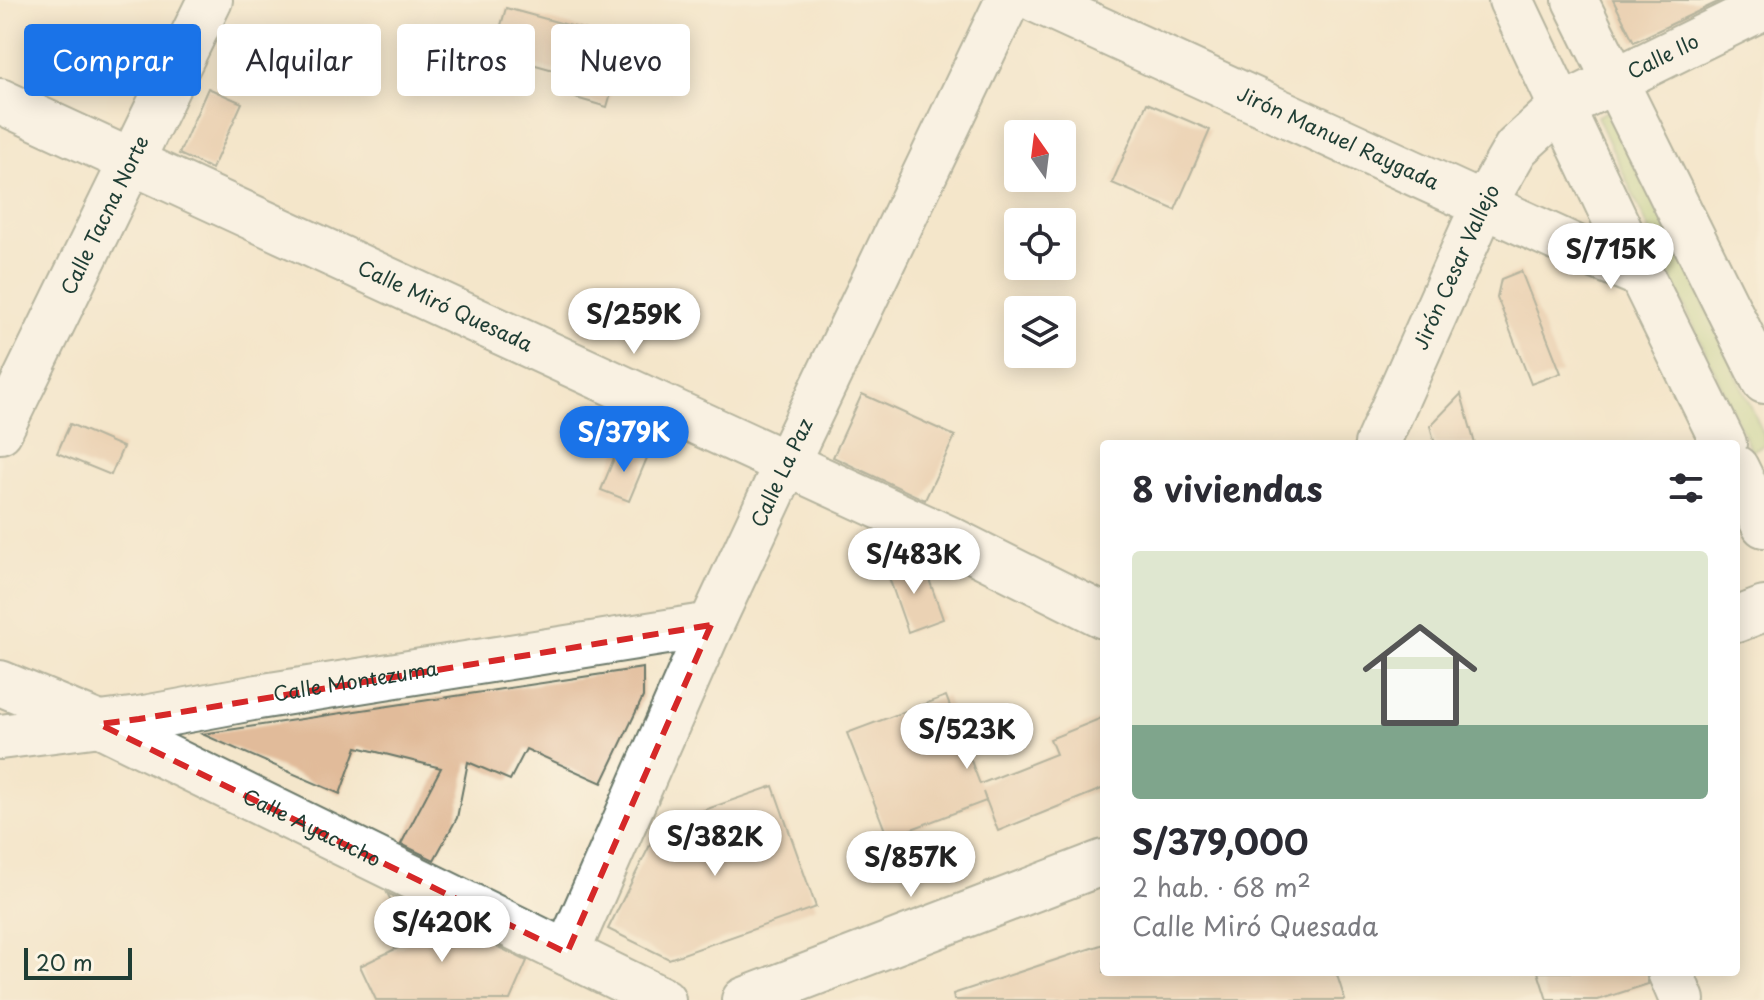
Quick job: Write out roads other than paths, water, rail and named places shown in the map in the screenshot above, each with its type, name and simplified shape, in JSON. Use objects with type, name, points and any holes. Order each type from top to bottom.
[{"type":"street","name":"Calle Tacna Norte","points":[[0,431],[210,0]]},
{"type":"street","name":"Calle La Paz","points":[[567,953],[711,625],[1008,0]]},
{"type":"street","name":"Jirón Manuel Raygada","points":[[1036,0],[1641,275]]},
{"type":"street","points":[[1511,0],[1722,440]]},
{"type":"street","points":[[1575,0],[1764,381]]},
{"type":"street","name":"Calle Ilo","points":[[1561,107],[1764,7]]},
{"type":"street","name":"Calle Miró Quesada","points":[[0,101],[948,538],[1100,614]]},
{"type":"street","name":"Jirón Cesar Vallejo","points":[[1379,440],[1484,204],[1516,148],[1561,107]]},
{"type":"street","points":[[1740,476],[1764,525]]},
{"type":"street","points":[[1740,618],[1764,609]]},
{"type":"street","name":"Calle Montezuma","points":[[0,737],[99,724],[711,625]]},
{"type":"street","name":"Calle Ayacucho","points":[[0,683],[99,724],[663,1000]]},
{"type":"street","points":[[744,1000],[802,990],[1100,864]]},
{"type":"street","points":[[1672,976],[1682,1000]]}]
